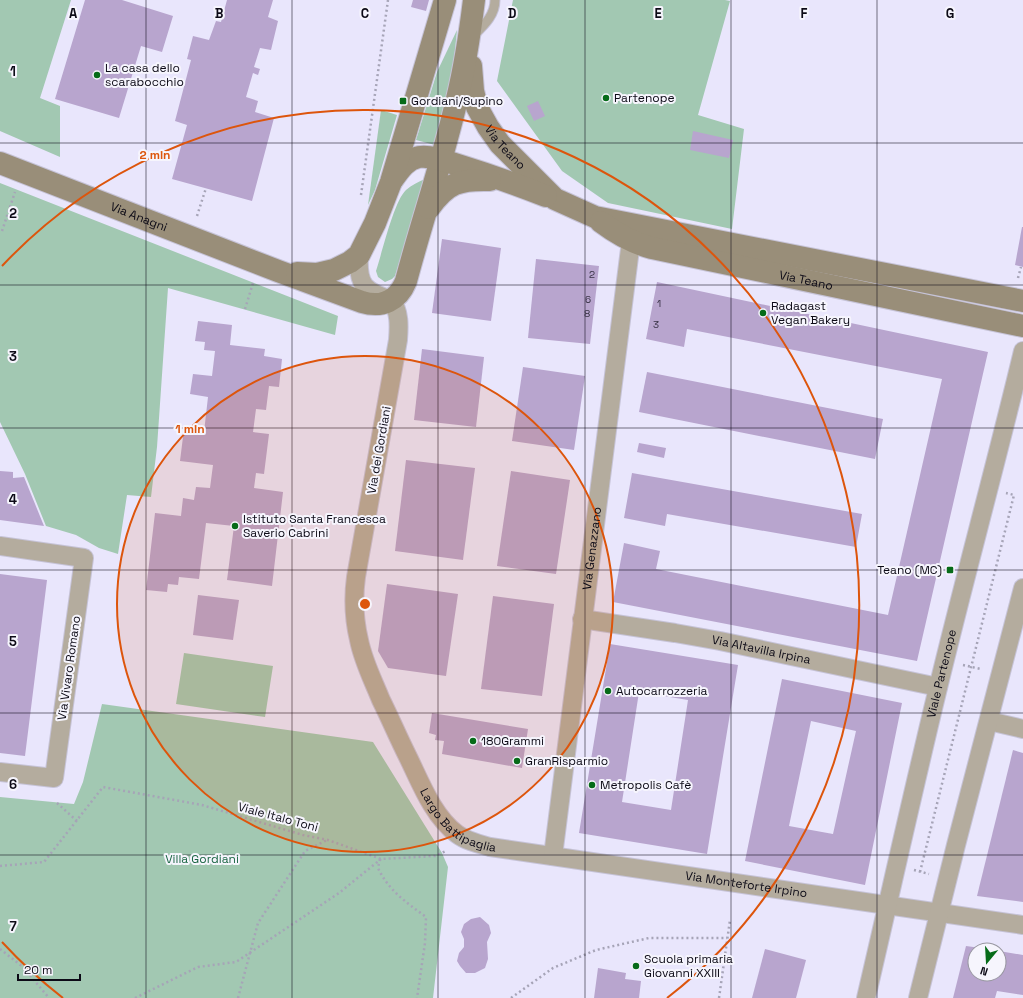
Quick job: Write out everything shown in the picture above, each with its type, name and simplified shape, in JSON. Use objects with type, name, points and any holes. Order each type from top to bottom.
[{"type":"street","points":[[444,0],[391,182],[375,223],[359,255],[358,271],[362,283],[366,289],[391,300],[398,295],[406,281],[441,160],[457,100],[470,40],[474,0]]},
{"type":"street","name":"Via Teano","points":[[470,40],[474,98],[483,119],[492,135],[507,153],[554,200],[595,217],[895,276],[1020,292]]},
{"type":"street","points":[[391,182],[404,166],[418,157],[424,157],[441,160],[507,181],[554,200]]},
{"type":"street","name":"Via Anagni","points":[[0,163],[278,271],[366,303],[380,303],[391,300]]},
{"type":"street","points":[[425,212],[437,196],[459,182],[473,179],[507,181]]},
{"type":"street","name":"Via Teano","points":[[595,217],[631,241],[652,248],[1023,326]]},
{"type":"street","name":"Via Genazzano","points":[[553,856],[631,241]]},
{"type":"street","name":"Via Anagni","points":[[278,271],[306,274],[326,272],[341,268],[359,255]]},
{"type":"street","points":[[890,299],[895,276]]},
{"type":"street","name":"Via dei Gordiani","points":[[391,300],[396,308],[398,318],[398,340],[356,577],[354,605],[356,628],[364,658],[398,737]]},
{"type":"street","name":"Viale Partenope","points":[[866,998],[938,687],[1023,351]]},
{"type":"street","name":"Via Vivaro Romano","points":[[0,546],[84,558],[54,778],[0,772]]},
{"type":"street","points":[[918,998],[1023,588]]},
{"type":"street","name":"Via Altavilla Irpina","points":[[582,619],[727,642],[938,687]]},
{"type":"street","points":[[989,721],[1023,729]]},
{"type":"street","name":"Largo Battipaglia","points":[[398,737],[430,800],[444,820],[457,834],[470,841],[490,846],[553,856]]},
{"type":"street","name":"Via Monteforte Irpino","points":[[553,856],[1023,925]]},
{"type":"lane","points":[[470,40],[488,20],[495,0]]},
{"type":"path","points":[[361,196],[388,0]]},
{"type":"path","points":[[2,231],[17,186]]},
{"type":"path","points":[[196,217],[206,188]]},
{"type":"path","points":[[1020,292],[1021,267]]},
{"type":"path","points":[[246,310],[254,279]]},
{"type":"path","points":[[920,872],[1014,495],[1004,493]]},
{"type":"path","points":[[960,664],[984,670]]},
{"type":"path","name":"Viale Italo Toni","points":[[78,821],[103,787],[202,805],[303,835],[328,840],[381,859],[435,856],[446,852]]},
{"type":"path","points":[[0,866],[44,862],[78,821],[57,802]]},
{"type":"path","points":[[238,998],[258,923],[305,852],[328,840]]},
{"type":"path","points":[[135,998],[198,967],[236,962],[339,893],[381,859]]},
{"type":"path","points":[[381,859],[378,868],[381,875],[395,893],[426,917],[425,942],[418,998]]},
{"type":"path","points":[[908,869],[932,875]]},
{"type":"path","points":[[719,998],[730,920]]},
{"type":"path","points":[[511,998],[553,968],[596,950],[649,938],[727,938]]},
{"type":"path","points":[[0,949],[24,967],[49,998]]},
{"type":"green space","points":[[0,0],[71,0],[40,98],[60,106],[60,157],[0,131]]},
{"type":"green space","name":"Partenope","points":[[513,0],[730,1],[698,115],[744,129],[732,229],[608,203],[562,171],[497,81]]},
{"type":"green space","points":[[457,30],[451,90],[435,145],[416,140],[437,72]]},
{"type":"green space","points":[[381,110],[397,115],[375,190],[368,205]]},
{"type":"green space","points":[[425,179],[395,276],[385,282],[378,277],[376,271],[397,205],[406,190]]},
{"type":"green space","points":[[0,183],[338,316],[335,335],[168,288],[157,447],[151,497],[127,495],[118,554],[99,548],[76,535],[46,526],[25,474],[0,422]]},
{"type":"green space","points":[[184,653],[273,666],[265,717],[176,704]]},
{"type":"green space","name":"Villa Gordiani","points":[[102,704],[373,742],[442,853],[448,867],[433,998],[0,998],[0,797],[74,804],[83,782]]},
{"type":"building","name":"La casa dello scarabocchio","points":[[85,0],[122,0],[173,16],[162,52],[141,46],[119,118],[55,99]]},
{"type":"building","points":[[227,0],[273,0],[268,17],[278,21],[271,50],[260,48],[254,67],[260,69],[258,75],[253,73],[246,97],[258,101],[255,112],[274,118],[252,201],[172,179],[187,125],[175,121],[191,60],[187,59],[193,36],[209,40],[216,21],[221,22]]},
{"type":"building","points":[[413,0],[429,0],[426,11],[411,7]]},
{"type":"building","points":[[538,101],[545,116],[534,121],[527,106]]},
{"type":"building","points":[[693,131],[733,140],[729,158],[690,150]]},
{"type":"building","points":[[1023,227],[1023,267],[1015,265]]},
{"type":"building","points":[[442,239],[501,248],[491,321],[432,313]]},
{"type":"building","points":[[536,259],[599,266],[590,344],[528,338]]},
{"type":"building","points":[[657,282],[988,352],[917,661],[613,602],[624,543],[660,551],[656,569],[888,615],[942,379],[687,329],[684,347],[646,339]]},
{"type":"building","points":[[198,321],[232,325],[230,345],[265,349],[264,356],[282,359],[279,387],[269,386],[266,410],[256,409],[253,432],[269,434],[264,474],[256,473],[254,488],[283,492],[272,586],[227,580],[234,526],[206,523],[199,579],[179,577],[178,585],[168,584],[167,592],[146,590],[155,513],[181,516],[183,498],[194,500],[196,487],[210,488],[213,465],[180,461],[184,429],[204,432],[208,397],[190,394],[193,374],[212,376],[215,351],[204,350],[205,342],[195,341]]},
{"type":"building","points":[[422,349],[484,357],[476,427],[414,420]]},
{"type":"building","points":[[523,367],[585,376],[574,450],[512,441]]},
{"type":"building","points":[[647,372],[883,419],[875,459],[639,412]]},
{"type":"building","points":[[639,443],[666,448],[664,458],[637,452]]},
{"type":"building","points":[[406,460],[475,468],[463,560],[395,551]]},
{"type":"building","points":[[0,471],[13,472],[13,478],[24,477],[44,526],[0,520]]},
{"type":"building","points":[[511,471],[570,480],[556,574],[497,566]]},
{"type":"building","points":[[632,473],[862,514],[856,547],[667,514],[665,526],[624,518]]},
{"type":"building","points":[[0,574],[47,580],[25,756],[0,753]]},
{"type":"building","points":[[387,584],[458,594],[446,676],[388,668],[378,651]]},
{"type":"building","points":[[198,595],[239,600],[233,640],[193,635]]},
{"type":"building","points":[[493,596],[554,604],[542,696],[481,689]]},
{"type":"building","points":[[610,644],[738,665],[707,854],[579,833]],"holes":[[[639,692],[688,700],[671,810],[622,802]]]},
{"type":"building","points":[[782,679],[902,703],[865,885],[745,861]],"holes":[[[811,721],[856,731],[833,834],[789,826]]]},
{"type":"building","points":[[432,713],[528,729],[522,768],[442,754],[444,741],[435,740],[436,735],[429,733]]},
{"type":"building","points":[[1013,750],[1023,753],[1023,902],[977,896]]},
{"type":"building","points":[[480,917],[489,925],[491,933],[487,942],[488,959],[485,968],[475,973],[466,973],[457,961],[459,953],[464,947],[464,939],[461,932],[464,924],[471,919]]},
{"type":"building","points":[[966,946],[967,982],[1007,982],[1007,952],[1023,955],[1023,995],[997,991],[995,998],[953,998]]},
{"type":"building","points":[[765,949],[806,960],[796,998],[752,998]]},
{"type":"building","points":[[598,968],[626,973],[625,979],[641,981],[639,998],[594,998]]},
{"type":"place","name":"La casa dello scarabocchio","points":[[97,75]]},
{"type":"place","name":"Partenope","points":[[606,98]]},
{"type":"place","name":"Gordiani/Supino","points":[[403,101]]},
{"type":"place","name":"Radagast Vegan Bakery","points":[[763,313]]},
{"type":"place","name":"Istituto Santa Francesca Saverio Cabrini","points":[[235,526]]},
{"type":"place","name":"Teano (MC)","points":[[950,570]]},
{"type":"place","name":"Autocarrozzeria","points":[[608,691]]},
{"type":"place","name":"180Grammi","points":[[473,741]]},
{"type":"place","name":"GranRisparmio","points":[[517,761]]},
{"type":"place","name":"Metropolis Cafè","points":[[592,785]]},
{"type":"place","name":"Scuola primaria Giovanni XXIII","points":[[636,966]]}]
